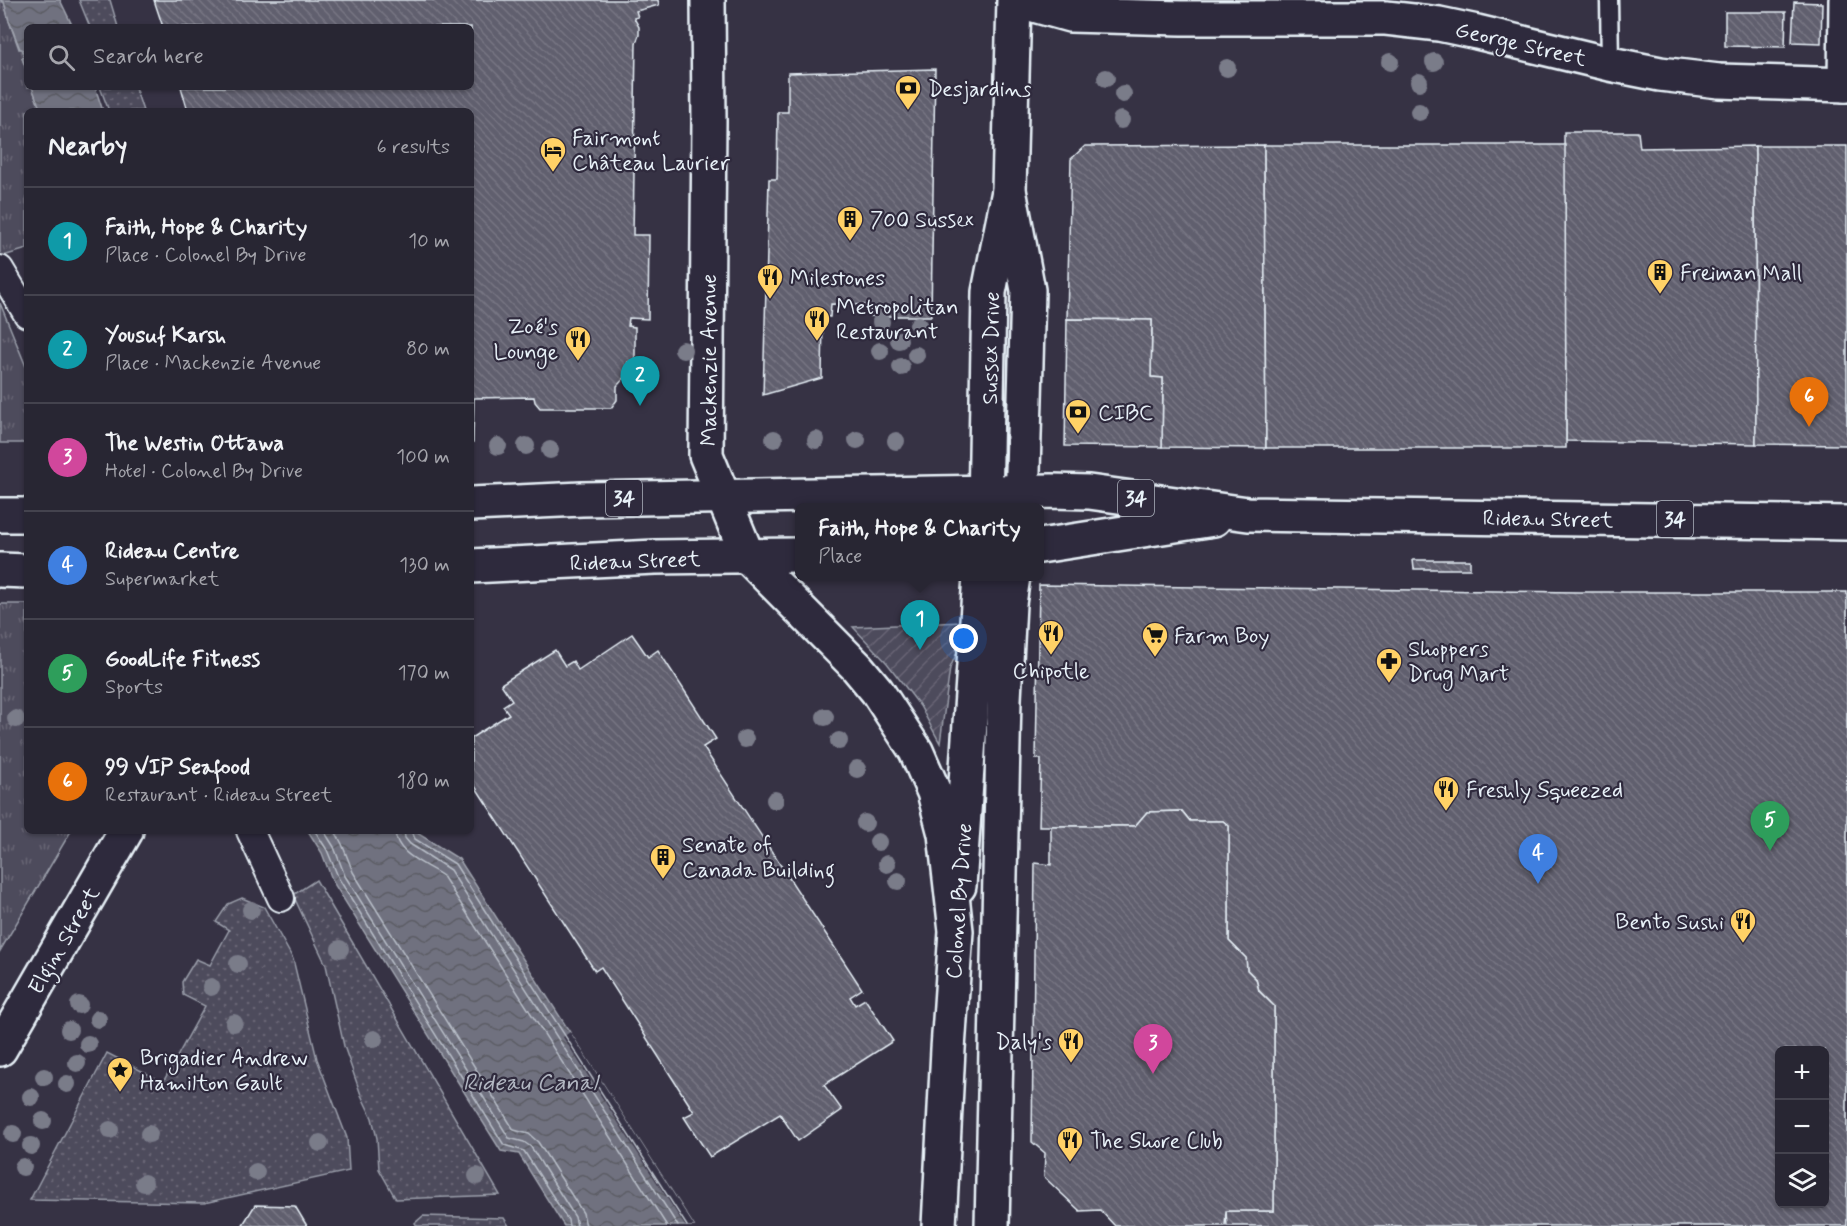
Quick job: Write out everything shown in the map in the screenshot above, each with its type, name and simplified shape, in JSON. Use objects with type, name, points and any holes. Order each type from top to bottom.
[{"type":"main road","name":"Mackenzie Avenue","points":[[708,0],[706,455],[748,557],[878,691],[916,751],[934,792],[945,834],[956,931]]},
{"type":"main road","name":"George Street","points":[[1015,0],[1070,15],[1181,18],[1386,18],[1467,30],[1660,74],[1719,81],[1846,85]]},
{"type":"main road","name":"Sussex Drive","points":[[986,499],[989,292],[1009,189],[1015,0]]},
{"type":"main road","points":[[1846,0],[1846,85]]},
{"type":"main road","name":"Sussex Drive","points":[[1009,189],[1028,290],[1023,499]]},
{"type":"main road","name":"Rideau Street","points":[[474,504],[582,499],[723,497],[1023,499],[1089,492],[1248,514],[1847,523]]},
{"type":"main road","points":[[0,514],[24,514]]},
{"type":"main road","name":"Rideau Street","points":[[1044,545],[1248,514]]},
{"type":"main road","name":"Rideau Street","points":[[474,566],[656,557],[795,555]]},
{"type":"main road","points":[[0,570],[24,571]]},
{"type":"main road","name":"Colonel By Drive","points":[[939,1226],[947,1060],[980,581]]},
{"type":"main road","name":"Colonel By Drive","points":[[992,1226],[1004,699],[1012,581]]},
{"type":"main road","name":"Elgin Street","points":[[0,1049],[124,834]]},
{"type":"street","points":[[0,269],[24,309]]},
{"type":"street","points":[[251,834],[281,898]]},
{"type":"lane","points":[[1609,0],[1610,64]]},
{"type":"green space","points":[[0,0],[4,1],[19,49],[22,48],[24,54],[22,58],[24,90],[33,90],[40,108],[24,108],[24,250],[0,257]]},
{"type":"green space","points":[[79,0],[110,0],[117,24],[89,24]]},
{"type":"green space","points":[[101,90],[136,90],[142,108],[108,108]]},
{"type":"green space","points":[[0,303],[24,362],[24,443],[0,443]]},
{"type":"green space","points":[[0,604],[24,604],[24,834],[69,834],[0,951]]},
{"type":"green space","points":[[961,622],[963,639],[950,668],[940,743],[920,706],[887,663],[853,627]]},
{"type":"green space","points":[[316,880],[500,1195],[396,1199],[379,1169],[377,1138],[372,1118],[361,1095],[344,1046],[326,965],[293,895]]},
{"type":"green space","points":[[242,898],[264,907],[293,959],[317,1059],[347,1138],[349,1171],[204,1203],[30,1200],[107,1053],[163,1082],[205,1006],[183,995],[182,982],[196,959],[210,965],[229,930],[216,922],[228,904]]},
{"type":"green space","points":[[423,1216],[504,1218],[509,1226],[417,1226],[415,1223]]},
{"type":"water","points":[[1,0],[60,0],[72,24],[24,24],[24,54],[9,21],[4,2]]},
{"type":"water","points":[[33,90],[96,90],[102,108],[40,108]]},
{"type":"water","name":"Rideau Canal","points":[[310,834],[419,834],[459,859],[694,1226],[564,1226],[519,1154],[501,1151],[333,882],[322,853]]},
{"type":"pier","points":[[570,1032],[694,1226],[685,1226],[563,1037]]},
{"type":"building","name":"Fairmont Château Laurier","points":[[154,0],[658,0],[659,5],[636,11],[638,17],[634,18],[639,27],[639,35],[636,43],[633,235],[649,235],[648,319],[629,318],[628,326],[635,327],[635,362],[628,362],[627,375],[617,386],[617,400],[611,408],[540,408],[534,397],[474,398],[474,108],[187,108],[182,90],[474,90],[474,24],[162,24]]},
{"type":"building","points":[[1794,2],[1822,3],[1821,43],[1792,42]]},
{"type":"building","points":[[1725,12],[1786,12],[1785,47],[1725,46]]},
{"type":"building","name":"700 Sussex","points":[[935,69],[931,316],[870,316],[870,305],[831,304],[830,317],[823,317],[822,378],[763,395],[769,179],[777,179],[778,112],[788,112],[788,73]]},
{"type":"building","name":"Freiman Mall","points":[[1564,132],[1638,132],[1640,148],[1755,146],[1756,444],[1566,441]]},
{"type":"building","points":[[1264,145],[1266,448],[1162,447],[1163,378],[1151,377],[1152,320],[1067,319],[1071,159],[1085,146]]},
{"type":"building","points":[[1264,145],[1565,145],[1566,448],[1266,448]]},
{"type":"building","points":[[1755,146],[1847,146],[1847,445],[1756,444]]},
{"type":"building","points":[[1067,319],[1152,320],[1151,377],[1163,378],[1162,447],[1065,446]]},
{"type":"building","points":[[1413,560],[1470,560],[1470,569],[1414,569]]},
{"type":"building","points":[[1039,585],[1579,592],[1847,592],[1847,1226],[1227,1226],[1226,1211],[1274,1211],[1274,1006],[1259,991],[1256,979],[1247,970],[1246,958],[1229,941],[1229,826],[1223,821],[1190,821],[1182,811],[1147,812],[1135,826],[1039,826],[1041,759],[1036,759]]},
{"type":"building","name":"Senate of Canada Building","points":[[632,634],[648,657],[658,650],[716,739],[703,747],[862,989],[850,997],[855,1005],[865,999],[893,1041],[824,1085],[842,1110],[798,1141],[780,1114],[710,1157],[684,1117],[694,1112],[601,967],[595,971],[474,785],[474,736],[509,714],[503,706],[512,700],[501,684],[555,650],[565,666],[573,661],[578,670]]},
{"type":"building","points":[[1182,811],[1190,821],[1223,821],[1229,826],[1229,941],[1246,958],[1247,970],[1256,979],[1259,991],[1274,1006],[1274,1211],[1226,1211],[1225,1226],[1115,1226],[1100,1210],[1080,1211],[1044,1177],[1045,1153],[1032,1142],[1035,863],[1051,865],[1051,826],[1135,826],[1147,812]]},
{"type":"building","points":[[255,1205],[295,1206],[307,1226],[242,1226]]},
{"type":"place","name":"Desjardins","points":[[908,111]]},
{"type":"place","name":"Fairmont Château Laurier","points":[[553,173]]},
{"type":"place","name":"700 Sussex","points":[[850,242]]},
{"type":"place","name":"Freiman Mall","points":[[1660,295]]},
{"type":"place","name":"Milestones","points":[[770,300]]},
{"type":"place","name":"Metropolitan Restaurant","points":[[817,342]]},
{"type":"place","name":"Zoé's Lounge","points":[[578,362]]},
{"type":"place","name":"Yousuf Karsh","points":[[640,406]]},
{"type":"place","name":"99 VIP Seafood","points":[[1809,427]]},
{"type":"place","name":"CIBC","points":[[1078,435]]},
{"type":"place","name":"Faith, Hope & Charity","points":[[920,650]]},
{"type":"place","name":"Chipotle","points":[[1051,656]]},
{"type":"place","name":"Farm Boy","points":[[1155,658]]},
{"type":"place","name":"Shoppers Drug Mart","points":[[1389,684]]},
{"type":"place","name":"Freshly Squeezed","points":[[1446,812]]},
{"type":"place","name":"GoodLife Fitness","points":[[1770,851]]},
{"type":"place","name":"Senate of Canada Building","points":[[663,880]]},
{"type":"place","name":"Rideau Centre","points":[[1538,884]]},
{"type":"place","name":"Bento Sushi","points":[[1743,944]]},
{"type":"place","name":"Daly's","points":[[1071,1064]]},
{"type":"place","name":"The Westin Ottawa","points":[[1153,1074]]},
{"type":"place","name":"Brigadier Andrew Hamilton Gault","points":[[120,1093]]},
{"type":"place","name":"The Shore Club","points":[[1070,1163]]}]
